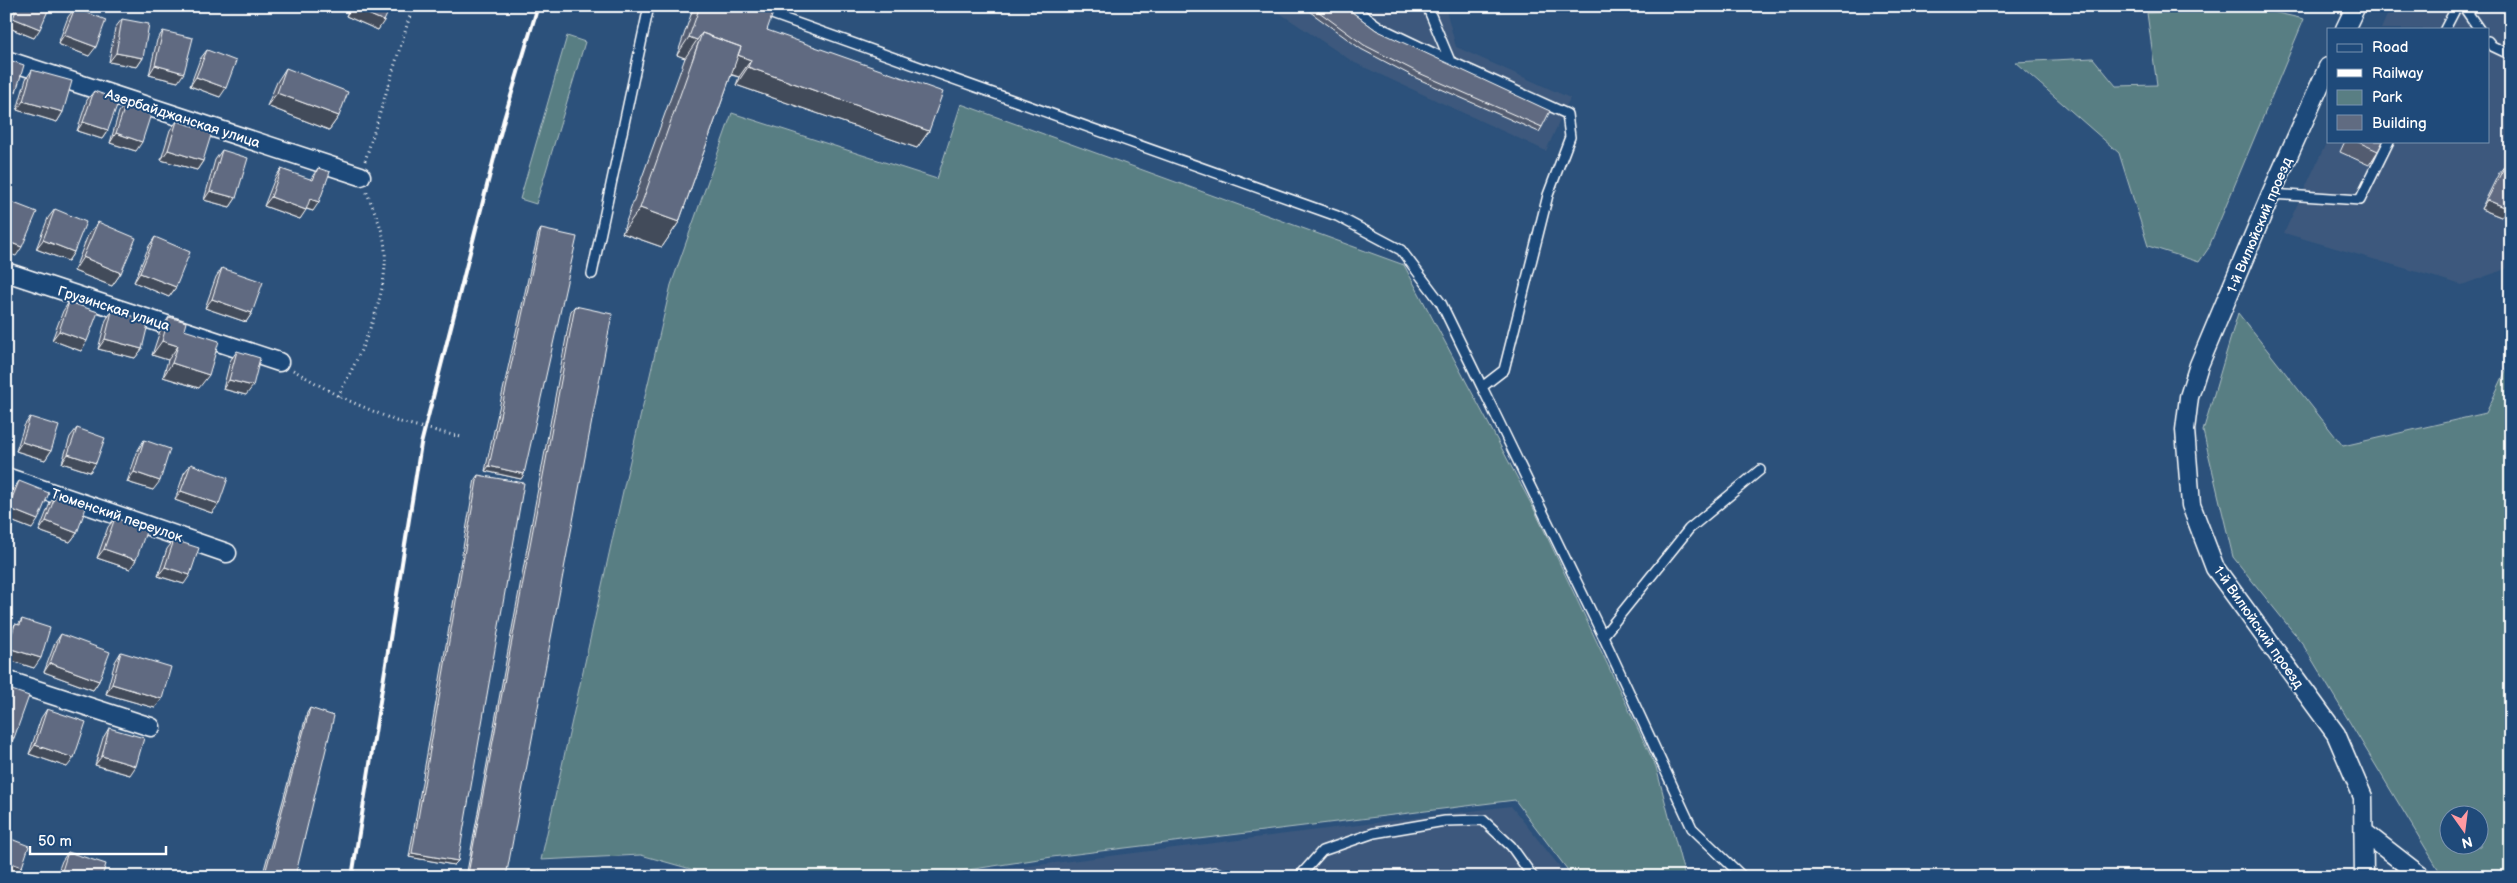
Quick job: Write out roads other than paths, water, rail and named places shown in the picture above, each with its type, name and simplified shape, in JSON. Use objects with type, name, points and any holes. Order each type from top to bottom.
[{"type":"street","points":[[2345,28],[2356,6]]},
{"type":"street","name":"Азербайджанская улица","points":[[6,60],[361,176]]},
{"type":"street","name":"1-й Вилюйский проезд","points":[[2327,69],[2271,194],[2199,365],[2190,397],[2185,430],[2191,505],[2216,568],[2336,734],[2363,796],[2364,875]]},
{"type":"street","name":"Грузинская улица","points":[[6,272],[279,362]]},
{"type":"street","name":"Тюменский переулок","points":[[6,477],[227,553]]},
{"type":"street","points":[[6,680],[151,727]]},
{"type":"street","points":[[2364,832],[2422,877]]},
{"type":"lane","points":[[592,274],[649,6]]},
{"type":"lane","points":[[749,6],[1337,216],[1402,250],[1441,302],[1692,828],[1743,877]]},
{"type":"lane","points":[[1350,6],[1381,28],[1567,114],[1570,136],[1548,195],[1504,370],[1482,387]]},
{"type":"lane","points":[[1427,6],[1450,61]]},
{"type":"lane","points":[[2446,28],[2457,6]]},
{"type":"lane","points":[[2463,6],[2478,28]]},
{"type":"lane","points":[[2490,44],[2511,55]]},
{"type":"lane","points":[[2271,194],[2360,200],[2389,142]]},
{"type":"lane","points":[[1602,636],[1689,529],[1760,470]]},
{"type":"lane","points":[[1299,877],[1322,851],[1374,833],[1445,821],[1483,820],[1511,846],[1533,877]]},
{"type":"lane","points":[[1185,877],[1214,872],[1233,877]]},
{"type":"railway","points":[[352,877],[421,444],[504,119],[538,6]]}]
